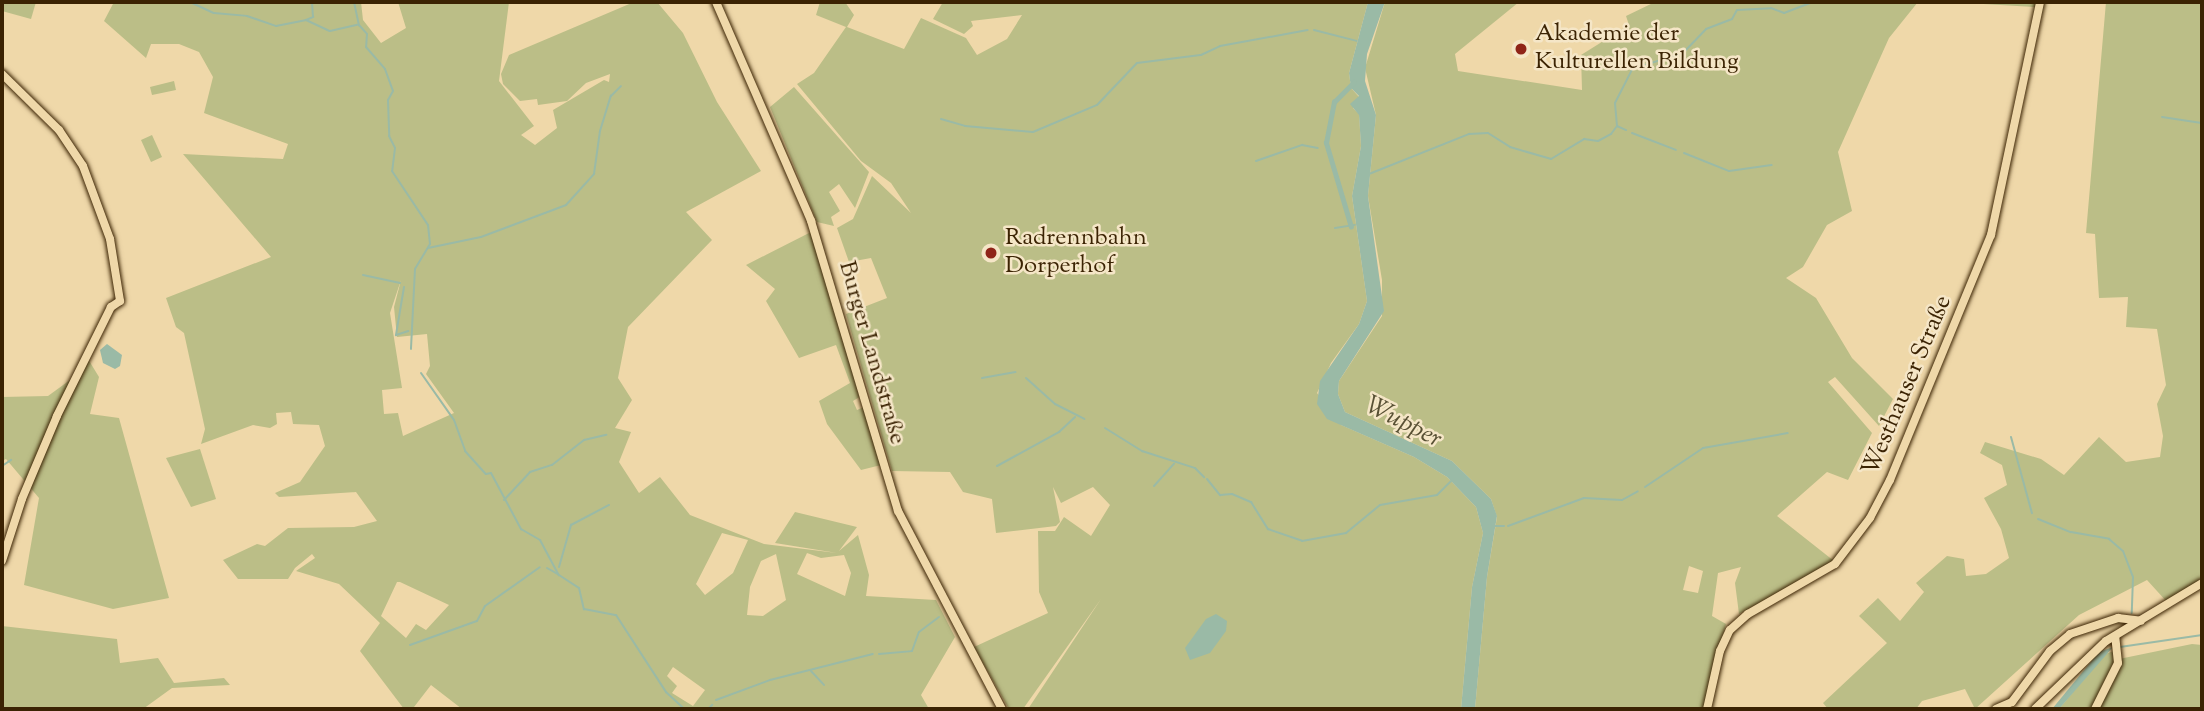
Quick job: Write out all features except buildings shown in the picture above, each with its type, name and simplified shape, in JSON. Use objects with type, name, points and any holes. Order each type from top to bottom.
[{"type":"main road","name":"Burger Landstraße","points":[[716,2],[811,221],[898,511],[1002,709]]},
{"type":"main road","name":"Westhauser Straße","points":[[1707,709],[1720,651],[1730,630],[1748,614],[1835,564],[1883,495],[1991,235],[2039,6]]},
{"type":"main road","points":[[2,74],[57,128],[83,166],[110,239],[120,301],[111,307],[57,416],[22,499],[2,561]]},
{"type":"main road","points":[[2035,709],[2115,636],[2202,583]]},
{"type":"main road","points":[[1996,709],[2012,702],[2050,651],[2070,634],[2118,618],[2141,621]]},
{"type":"main road","points":[[2095,709],[2117,664],[2118,648],[2115,636]]},
{"type":"green space","points":[[2,2],[36,2],[31,19],[2,11]]},
{"type":"green space","points":[[114,2],[361,2],[363,20],[381,43],[406,28],[398,2],[509,2],[499,81],[534,126],[521,135],[535,145],[557,128],[553,110],[604,80],[609,82],[610,74],[586,83],[567,101],[538,105],[537,99],[520,101],[503,84],[501,74],[509,55],[634,2],[657,2],[683,33],[717,102],[761,171],[686,212],[712,240],[628,327],[618,378],[632,400],[615,428],[631,432],[619,462],[639,493],[660,477],[690,515],[764,544],[837,553],[775,543],[795,512],[857,527],[839,551],[858,535],[869,575],[866,596],[936,600],[955,637],[921,695],[929,709],[462,709],[431,685],[414,707],[404,709],[360,651],[380,623],[339,584],[296,571],[315,558],[312,554],[295,568],[288,579],[238,579],[223,560],[257,544],[265,546],[288,528],[354,527],[377,521],[356,492],[279,497],[275,493],[300,482],[325,446],[319,425],[293,424],[291,412],[276,413],[277,424],[270,428],[253,425],[201,444],[205,429],[184,333],[176,327],[166,298],[271,257],[183,154],[283,159],[288,144],[204,113],[213,77],[199,52],[179,44],[151,44],[146,58],[104,21]],"holes":[[[401,280],[394,307],[397,337],[427,334],[430,366],[426,374],[454,413],[403,436],[398,413],[384,414],[382,390],[402,388],[390,313]],[[722,533],[748,540],[733,573],[705,595],[696,584]],[[807,553],[821,558],[844,555],[851,573],[845,596],[797,574]],[[776,554],[786,600],[763,616],[747,615],[750,587],[761,561]],[[397,582],[449,605],[426,630],[416,624],[406,638],[381,616]],[[673,667],[705,690],[693,706],[672,693],[677,686],[667,676]]]},
{"type":"green space","points":[[820,2],[845,2],[854,15],[847,27],[904,49],[921,18],[966,38],[977,55],[1007,39],[1022,15],[971,21],[973,26],[964,34],[933,19],[943,2],[1368,2],[1349,73],[1351,88],[1359,97],[1353,108],[1359,114],[1361,146],[1352,196],[1367,301],[1359,324],[1331,363],[1317,393],[1341,425],[1414,457],[1447,477],[1476,507],[1483,533],[1472,587],[1461,709],[1028,709],[1101,599],[1023,709],[1009,709],[974,647],[1048,613],[1039,592],[1038,531],[1055,531],[1064,517],[1091,536],[1110,505],[1093,487],[1061,503],[1053,487],[1060,522],[1056,526],[996,533],[992,499],[963,492],[950,472],[892,471],[846,314],[887,298],[871,258],[849,262],[837,228],[853,219],[872,176],[911,213],[891,183],[861,161],[797,84],[814,73],[846,27],[816,15]]},
{"type":"green space","points":[[1385,2],[1519,2],[1455,54],[1458,71],[1582,90],[1581,55],[1629,25],[1626,16],[1655,2],[1918,2],[1889,38],[1838,152],[1852,211],[1827,225],[1803,267],[1786,278],[1816,298],[1852,358],[1893,399],[1879,426],[1835,377],[1828,382],[1872,433],[1848,480],[1827,472],[1777,516],[1834,561],[1739,614],[1735,583],[1741,567],[1718,573],[1712,616],[1726,624],[1703,709],[1475,709],[1487,577],[1497,517],[1491,499],[1452,461],[1345,412],[1338,394],[1339,381],[1382,316],[1382,280],[1368,196],[1376,115],[1365,68]],"holes":[[[1689,566],[1703,571],[1698,593],[1683,590]]]},
{"type":"green space","points":[[1950,2],[2036,2],[2035,7]]},
{"type":"green space","points":[[2106,2],[2202,2],[2202,581],[2167,602],[2147,580],[2079,615],[1975,709],[1965,689],[1922,701],[1916,709],[1828,709],[1823,703],[1887,643],[1859,616],[1878,598],[1900,621],[1924,592],[1916,583],[1947,556],[1964,559],[1966,576],[1986,574],[2009,558],[2001,529],[1984,498],[2007,485],[2002,465],[1980,453],[1985,442],[2041,459],[2064,475],[2099,437],[2126,462],[2160,457],[2163,436],[2157,404],[2166,385],[2157,329],[2126,327],[2128,297],[2099,298],[2095,234],[2086,233]]},
{"type":"green space","points":[[174,81],[176,90],[152,95],[150,87]]},
{"type":"green space","points":[[794,87],[869,172],[855,208],[839,184],[829,192],[840,211],[831,217],[834,226],[817,222],[770,107]]},
{"type":"green space","points":[[152,135],[162,157],[151,162],[141,140]]},
{"type":"green space","points":[[811,232],[861,396],[853,401],[857,410],[864,407],[881,465],[861,470],[827,424],[819,401],[850,383],[836,345],[799,358],[766,301],[775,289],[746,265]]},
{"type":"green space","points":[[88,359],[99,377],[90,414],[119,418],[169,598],[113,609],[24,585],[39,498],[6,459],[2,461],[2,397],[48,396],[70,380],[56,411],[59,416]]},
{"type":"green space","points":[[200,449],[216,499],[191,507],[166,458]]},
{"type":"green space","points":[[2,626],[117,639],[120,663],[158,658],[174,683],[224,678],[230,685],[172,688],[143,709],[2,709]]},
{"type":"green space","points":[[2192,644],[2202,645],[2202,709],[2059,709],[2105,654],[2114,651],[2119,659]]},
{"type":"shaded area","points":[[1368,2],[1385,2],[1367,54],[1365,81],[1376,115],[1368,196],[1384,311],[1339,381],[1338,394],[1345,412],[1452,461],[1491,499],[1497,516],[1487,577],[1475,709],[1461,709],[1472,587],[1483,533],[1476,507],[1447,477],[1414,457],[1327,419],[1317,404],[1320,381],[1359,324],[1367,301],[1352,196],[1361,146],[1359,115],[1350,104],[1359,96],[1351,88],[1349,73]]},
{"type":"shaded area","points":[[107,344],[122,355],[120,366],[115,369],[103,363],[100,350]]},
{"type":"shaded area","points":[[1216,614],[1227,621],[1226,631],[1210,653],[1190,660],[1185,648],[1206,619]]},
{"type":"shaded area","points":[[2113,647],[2059,709],[2052,709],[2099,652]]},
{"type":"waterway","points":[[190,2],[214,13],[247,16],[276,26],[306,20],[330,31],[357,25]]},
{"type":"waterway","points":[[306,20],[313,17],[312,2]]},
{"type":"waterway","points":[[354,2],[359,25],[367,34],[366,47],[385,69],[393,91],[388,100],[389,136],[395,148],[392,171],[428,225],[430,244],[415,269],[411,349]]},
{"type":"waterway","points":[[1369,174],[1469,134],[1488,133],[1510,147],[1551,159],[1584,139],[1598,141],[1611,134],[1617,126],[1615,103],[1632,69],[1683,53],[1706,29],[1732,19],[1737,10],[1771,8],[1784,13],[1810,3],[1842,2]]},
{"type":"waterway","points":[[941,119],[965,126],[1033,132],[1097,105],[1137,63],[1201,55],[1220,46],[1308,30]]},
{"type":"waterway","points":[[1314,30],[1357,41]]},
{"type":"waterway","points":[[1351,227],[1326,143],[1334,102],[1354,82]]},
{"type":"waterway","points":[[428,248],[481,237],[566,205],[594,174],[600,131],[611,96],[621,86]]},
{"type":"waterway","points":[[2162,117],[2202,123]]},
{"type":"waterway","points":[[1617,126],[1626,130]]},
{"type":"waterway","points":[[1632,133],[1676,150]]},
{"type":"waterway","points":[[1256,161],[1302,145],[1318,148]]},
{"type":"waterway","points":[[1684,153],[1729,171],[1772,165]]},
{"type":"waterway","points":[[1335,228],[1355,225]]},
{"type":"waterway","points":[[363,275],[400,283]]},
{"type":"waterway","points":[[404,287],[396,335],[408,331]]},
{"type":"waterway","points":[[982,378],[1015,372]]},
{"type":"waterway","points":[[421,373],[454,420],[465,451],[486,474],[491,473],[521,529],[540,540],[559,575],[579,588],[584,609],[616,615],[666,692],[684,709]]},
{"type":"waterway","points":[[1026,378],[1055,404],[1084,419]]},
{"type":"waterway","points":[[997,466],[1059,432],[1075,417]]},
{"type":"waterway","points":[[1105,428],[1142,451],[1195,468],[1204,477]]},
{"type":"waterway","points":[[1645,487],[1703,448],[1788,433]]},
{"type":"waterway","points":[[504,500],[530,472],[552,465],[584,440],[606,435]]},
{"type":"waterway","points":[[2011,437],[2032,513]]},
{"type":"waterway","points":[[2,466],[11,460]]},
{"type":"waterway","points":[[1154,486],[1174,464]]},
{"type":"waterway","points":[[1207,479],[1220,495],[1232,494],[1251,502],[1268,529],[1302,541],[1346,533],[1380,505],[1437,495],[1451,481]]},
{"type":"waterway","points":[[1508,526],[1584,498],[1622,500],[1638,491]]},
{"type":"waterway","points":[[559,567],[571,525],[609,505]]},
{"type":"waterway","points":[[2038,519],[2071,532],[2109,539],[2123,551],[2133,577],[2132,613]]},
{"type":"waterway","points":[[1494,526],[1504,526]]},
{"type":"waterway","points":[[410,645],[477,621],[485,606],[540,567]]},
{"type":"waterway","points":[[547,568],[558,574]]},
{"type":"waterway","points":[[879,654],[912,651],[919,632],[939,617]]},
{"type":"waterway","points":[[2120,647],[2202,635]]},
{"type":"waterway","points":[[716,700],[770,680],[873,654]]},
{"type":"waterway","points":[[811,671],[824,685]]},
{"type":"waterway","points":[[708,709],[712,705]]},
{"type":"place","name":"Akademie der Kulturellen Bildung","points":[[1521,49]]},
{"type":"place","name":"Radrennbahn Dorperhof","points":[[991,253]]},
{"type":"water label","name":"Wupper","points":[[1403,423]]}]
